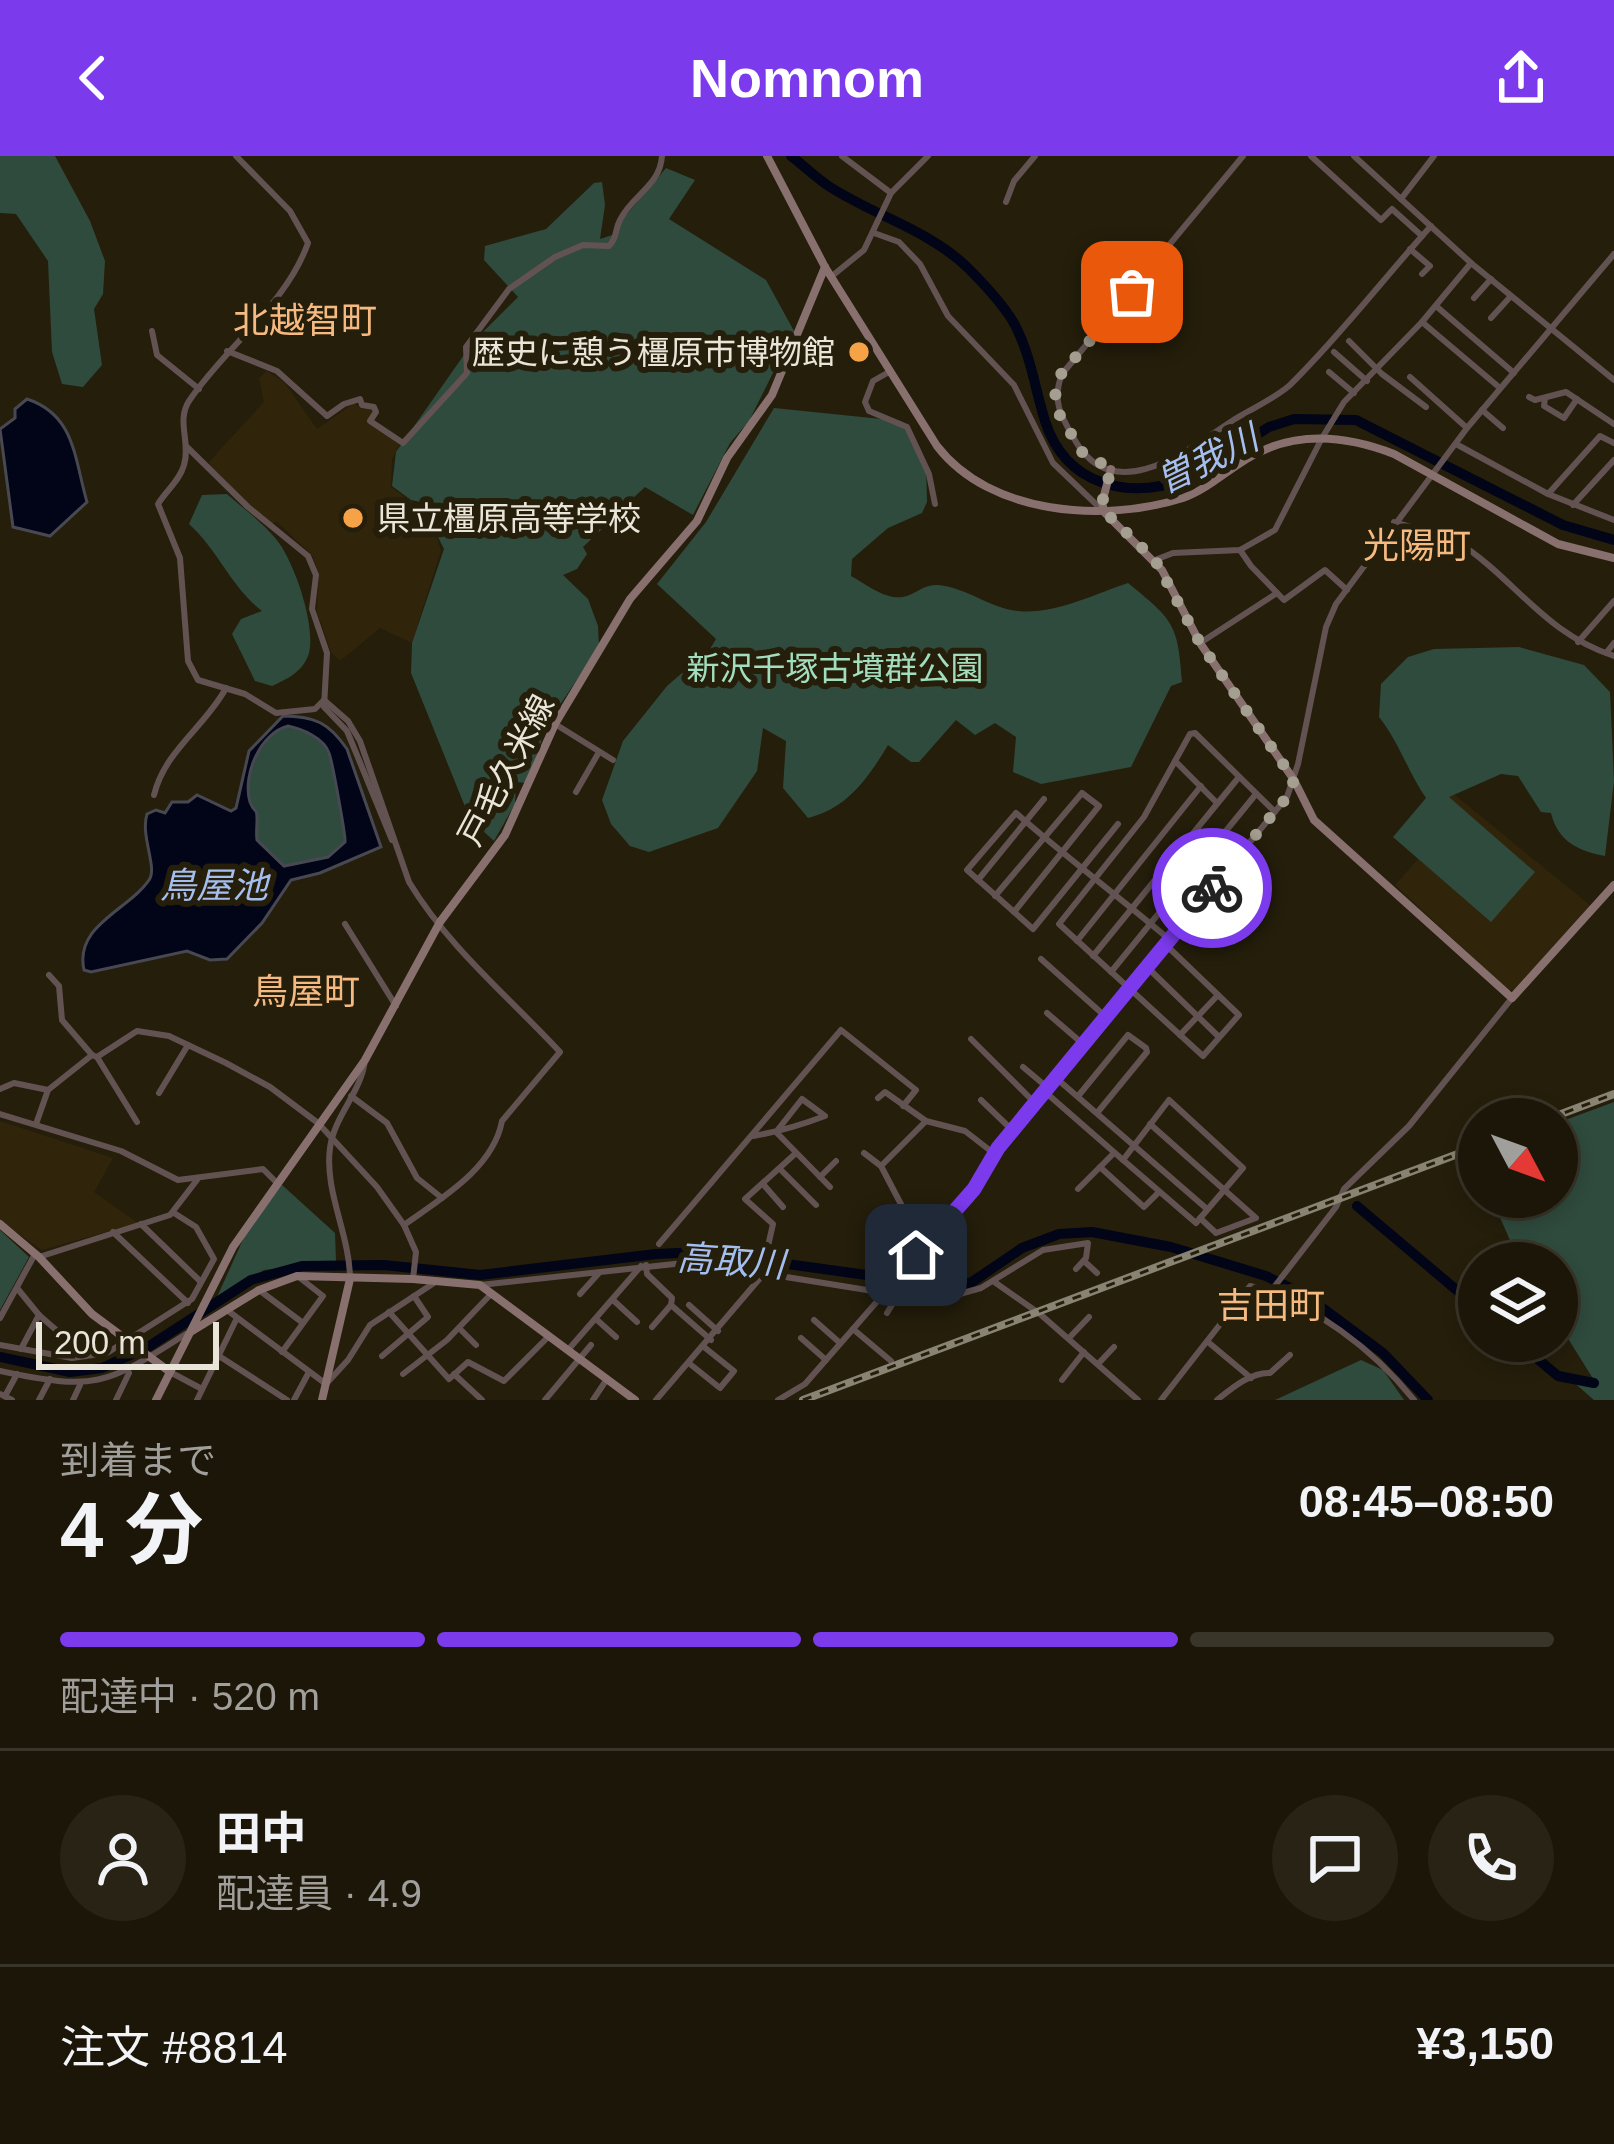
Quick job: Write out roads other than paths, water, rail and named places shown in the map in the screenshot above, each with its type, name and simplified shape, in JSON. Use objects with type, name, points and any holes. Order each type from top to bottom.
[{"type":"street","points":[[236,156],[290,212],[308,243],[279,296],[227,351],[185,406],[187,447],[178,478],[158,504],[180,558],[188,661],[204,684],[245,694],[276,713],[315,709],[324,700]]},
{"type":"street","points":[[227,351],[278,371],[327,416],[360,399],[362,405],[374,407],[370,421],[403,443],[467,373],[466,347],[509,289],[583,245],[609,246],[616,239],[623,214],[655,181],[662,156]]},
{"type":"street","points":[[767,156],[825,267],[937,446],[953,466],[987,489],[1035,502],[1103,508],[1183,498],[1281,441],[1323,435],[1366,443],[1433,473],[1558,544],[1614,558]]},
{"type":"street","points":[[842,156],[889,196]]},
{"type":"street","points":[[832,276],[856,260],[889,196],[928,156]]},
{"type":"street","points":[[1006,202],[1014,182],[1035,156]]},
{"type":"street","points":[[1243,156],[1061,374],[1055,396],[1058,412],[1082,452],[1110,471],[1132,472],[1175,460],[1281,392],[1431,226]]},
{"type":"street","points":[[1311,156],[1381,220],[1392,209],[1422,236]]},
{"type":"street","points":[[1354,156],[1491,280],[1614,380]]},
{"type":"street","points":[[1401,199],[1434,156]]},
{"type":"street","points":[[875,231],[899,242],[920,264],[948,316],[1014,385],[1053,463],[1155,560],[1200,643],[1294,780],[1314,820],[1512,998]]},
{"type":"street","points":[[1410,249],[1430,266],[1423,274]]},
{"type":"street","points":[[778,1400],[800,1388],[974,1189],[1012,1130],[1290,793],[1326,627],[1336,604],[1482,410],[1614,254]]},
{"type":"street","points":[[1155,560],[1173,553],[1240,550],[1275,530],[1343,405],[1472,263]]},
{"type":"street","name":"戸毛久米線","points":[[156,1400],[233,1247],[365,1060],[440,922],[505,836],[556,724],[630,599],[697,521],[727,458],[772,395],[825,267]]},
{"type":"street","points":[[1474,298],[1491,280]]},
{"type":"street","points":[[1491,318],[1511,296]]},
{"type":"street","points":[[1436,305],[1514,373]]},
{"type":"street","points":[[1422,322],[1500,388]]},
{"type":"street","points":[[152,331],[157,355],[199,389]]},
{"type":"street","points":[[1349,341],[1426,407]]},
{"type":"street","points":[[1334,352],[1366,381]]},
{"type":"street","points":[[892,370],[873,381],[866,402],[869,411],[907,427],[929,474],[935,504]]},
{"type":"street","points":[[1329,371],[1354,393]]},
{"type":"street","points":[[1410,377],[1468,428]]},
{"type":"street","points":[[1529,397],[1565,392],[1614,424]]},
{"type":"street","points":[[1545,398],[1544,406],[1564,418],[1577,398]]},
{"type":"street","points":[[1482,410],[1503,428]]},
{"type":"street","points":[[1548,494],[1600,436],[1613,441]]},
{"type":"street","points":[[1455,445],[1548,494],[1612,517]]},
{"type":"street","points":[[187,447],[248,507],[308,556],[316,575],[312,609],[327,653],[324,707],[347,731],[418,897],[474,969],[560,1052],[502,1121],[500,1132],[467,1179],[404,1225]]},
{"type":"street","points":[[1573,505],[1614,460]]},
{"type":"street","points":[[1103,508],[1110,471]]},
{"type":"street","points":[[1394,522],[1461,544],[1540,616],[1578,642],[1610,654],[1614,644]]},
{"type":"street","points":[[1240,550],[1284,599],[1325,570],[1348,590]]},
{"type":"street","points":[[1200,643],[1277,592]]},
{"type":"street","points":[[1578,642],[1614,601]]},
{"type":"street","points":[[154,795],[172,753],[226,688]]},
{"type":"street","points":[[556,724],[614,760]]},
{"type":"street","points":[[1118,824],[1083,869],[1034,929],[967,870],[1016,813],[1044,838],[1083,869],[1097,880],[1115,894],[1151,924],[1239,1015],[1203,1055],[1060,925],[1097,880],[1144,818],[1186,739],[1195,733],[1274,812]]},
{"type":"street","points":[[576,792],[599,752]]},
{"type":"street","points":[[1175,761],[1217,802]]},
{"type":"street","points":[[1093,956],[1239,777]]},
{"type":"street","points":[[1077,941],[1201,787]]},
{"type":"street","points":[[995,896],[1082,793],[1100,806],[1014,912]]},
{"type":"street","points":[[1112,973],[1256,794]]},
{"type":"street","points":[[977,880],[1044,799]]},
{"type":"street","points":[[1272,1290],[1336,1207],[1344,1189],[1409,1126],[1512,998],[1614,885]]},
{"type":"street","points":[[345,924],[396,1006]]},
{"type":"street","points":[[1041,959],[1106,1017]]},
{"type":"street","points":[[1148,968],[1219,1036]]},
{"type":"street","points":[[49,975],[59,986],[62,1020],[95,1056],[137,1121]]},
{"type":"street","points":[[1180,1035],[1218,995]]},
{"type":"street","points":[[1047,1013],[1083,1045]]},
{"type":"street","points":[[659,1244],[841,1030],[916,1090],[903,1106]]},
{"type":"street","points":[[36,1124],[48,1090],[95,1056],[137,1031],[169,1036],[270,1087],[318,1123],[404,1225],[416,1252],[413,1277]]},
{"type":"street","points":[[1078,1096],[1128,1035],[1146,1048],[1096,1113]]},
{"type":"street","points":[[971,1040],[1035,1103]]},
{"type":"street","points":[[159,1093],[188,1044]]},
{"type":"street","points":[[322,1400],[350,1276],[329,1172],[332,1137],[365,1060]]},
{"type":"street","points":[[1023,1067],[1114,1153],[1196,1223],[1243,1168],[1169,1100],[1123,1160]]},
{"type":"street","points":[[1056,1078],[1207,1209]]},
{"type":"street","points":[[0,1089],[14,1083],[48,1090]]},
{"type":"street","points":[[878,1097],[885,1092],[926,1121],[965,1131],[994,1153]]},
{"type":"street","points":[[350,1096],[387,1123],[417,1178],[442,1198]]},
{"type":"street","points":[[750,1137],[776,1132],[802,1125],[825,1116],[802,1099],[776,1132]]},
{"type":"street","points":[[981,1100],[1012,1130]]},
{"type":"street","points":[[0,1114],[121,1151],[178,1180],[263,1169],[276,1182]]},
{"type":"street","points":[[881,1166],[926,1121]]},
{"type":"street","points":[[1150,1124],[1256,1218],[1216,1233],[1200,1218]]},
{"type":"street","points":[[776,1132],[830,1187]]},
{"type":"street","points":[[656,1400],[711,1340],[764,1270],[773,1224],[745,1198],[796,1153]]},
{"type":"street","points":[[864,1153],[881,1166],[904,1210],[932,1237]]},
{"type":"street","points":[[1078,1190],[1114,1153]]},
{"type":"street","points":[[820,1177],[836,1161]]},
{"type":"street","points":[[1100,1167],[1144,1207],[1159,1191]]},
{"type":"street","points":[[780,1168],[816,1204]]},
{"type":"street","points":[[0,1318],[37,1255],[174,1213],[197,1180]]},
{"type":"street","points":[[763,1184],[783,1207]]},
{"type":"street","points":[[0,1345],[88,1357],[131,1344],[188,1303],[214,1259],[196,1227],[174,1213]]},
{"type":"street","points":[[0,1224],[37,1255],[70,1294],[211,1400]]},
{"type":"street","points":[[141,1224],[201,1282]]},
{"type":"street","points":[[113,1232],[188,1303]]},
{"type":"street","points":[[0,1371],[80,1385],[130,1370],[259,1290],[298,1276],[413,1277],[480,1285],[693,1262],[898,1295],[949,1298],[993,1281],[1030,1255],[1088,1243],[1084,1261],[1076,1269]]},
{"type":"street","points":[[1084,1261],[1097,1273]]},
{"type":"street","points":[[568,1350],[643,1265]]},
{"type":"street","points":[[643,1265],[672,1298],[652,1327]]},
{"type":"street","points":[[580,1294],[602,1270]]},
{"type":"street","points":[[282,1352],[323,1296],[298,1276]]},
{"type":"street","points":[[326,1384],[348,1360],[366,1329],[439,1280]]},
{"type":"street","points":[[993,1281],[1069,1338],[1138,1400]]},
{"type":"street","points":[[480,1285],[635,1400]]},
{"type":"street","points":[[1161,1400],[1250,1286],[1272,1290],[1348,1337],[1389,1370],[1414,1400]]},
{"type":"street","points":[[17,1288],[88,1357]]},
{"type":"street","points":[[259,1290],[303,1323]]},
{"type":"street","points":[[403,1374],[459,1328],[491,1294]]},
{"type":"street","points":[[887,1313],[898,1295]]},
{"type":"street","points":[[382,1356],[428,1317],[414,1296]]},
{"type":"street","points":[[612,1299],[637,1322]]},
{"type":"street","points":[[671,1305],[711,1340]]},
{"type":"street","points":[[689,1305],[718,1331]]},
{"type":"street","points":[[227,1310],[326,1384]]},
{"type":"street","points":[[389,1312],[449,1379],[468,1362],[504,1381],[548,1337]]},
{"type":"street","points":[[21,1349],[40,1315]]},
{"type":"street","points":[[1069,1338],[1089,1317]]},
{"type":"street","points":[[200,1394],[237,1318]]},
{"type":"street","points":[[595,1318],[616,1337]]},
{"type":"street","points":[[814,1320],[840,1343]]},
{"type":"street","points":[[459,1328],[476,1345]]},
{"type":"street","points":[[853,1328],[891,1361]]},
{"type":"street","points":[[801,1338],[826,1360]]},
{"type":"street","points":[[1207,1342],[1251,1378]]},
{"type":"street","points":[[545,1400],[591,1346]]},
{"type":"street","points":[[689,1364],[720,1388],[734,1371],[704,1347]]},
{"type":"street","points":[[1098,1364],[1114,1347]]},
{"type":"street","points":[[1062,1380],[1084,1352]]},
{"type":"street","points":[[1217,1400],[1251,1378],[1270,1373],[1290,1355]]},
{"type":"street","points":[[218,1356],[291,1400],[309,1372]]},
{"type":"street","points":[[116,1400],[130,1370]]},
{"type":"street","points":[[454,1374],[482,1400]]},
{"type":"street","points":[[6,1397],[17,1375]]},
{"type":"street","points":[[39,1400],[50,1379]]},
{"type":"street","points":[[593,1400],[607,1379]]},
{"type":"street","points":[[73,1400],[80,1385]]},
{"type":"water","points":[[27,399],[43,406],[64,427],[87,502],[50,536],[13,527],[0,429],[15,418],[15,409]]},
{"type":"water","name":"鳥屋池","points":[[283,716],[327,727],[347,749],[381,847],[291,880],[262,923],[227,959],[210,960],[187,951],[84,970],[87,941],[149,880],[147,814],[165,813],[172,802],[188,802],[197,795],[231,811],[236,808],[249,751]],"holes":[[[288,726],[318,739],[329,753],[345,842],[328,857],[284,866],[257,840],[257,813],[248,791],[251,767],[262,746]]]},
{"type":"waterway","name":"曽我川","points":[[791,156],[844,196],[952,254],[981,281],[1015,325],[1055,443],[1068,460],[1102,482],[1121,487],[1164,485],[1186,479],[1269,427],[1294,419],[1356,420],[1563,525],[1614,540]]},
{"type":"waterway","points":[[1357,1206],[1458,1291]]},
{"type":"waterway","name":"高取川","points":[[0,1357],[70,1372],[102,1368],[148,1347],[251,1280],[302,1266],[384,1265],[480,1275],[701,1252],[953,1287],[972,1282],[1022,1248],[1059,1234],[1092,1232],[1171,1247],[1266,1276],[1305,1295],[1383,1353],[1428,1400]]},
{"type":"waterway","points":[[1541,1362],[1558,1376],[1594,1383]]},
{"type":"railway","points":[[1578,1108],[1614,1094]]},
{"type":"railway","points":[[803,1400],[1458,1154]]},
{"type":"place","name":"歴史に憩う橿原市博物館","points":[[859,352]]},
{"type":"place","name":"県立橿原高等学校","points":[[353,518]]},
{"type":"district","name":"北越智町","points":[[305,320]]},
{"type":"district","name":"光陽町","points":[[1417,545]]},
{"type":"district","name":"鳥屋町","points":[[306,991]]},
{"type":"district","name":"吉田町","points":[[1271,1305]]},
{"type":"park label","name":"新沢千塚古墳群公園","points":[[835,668]]}]
